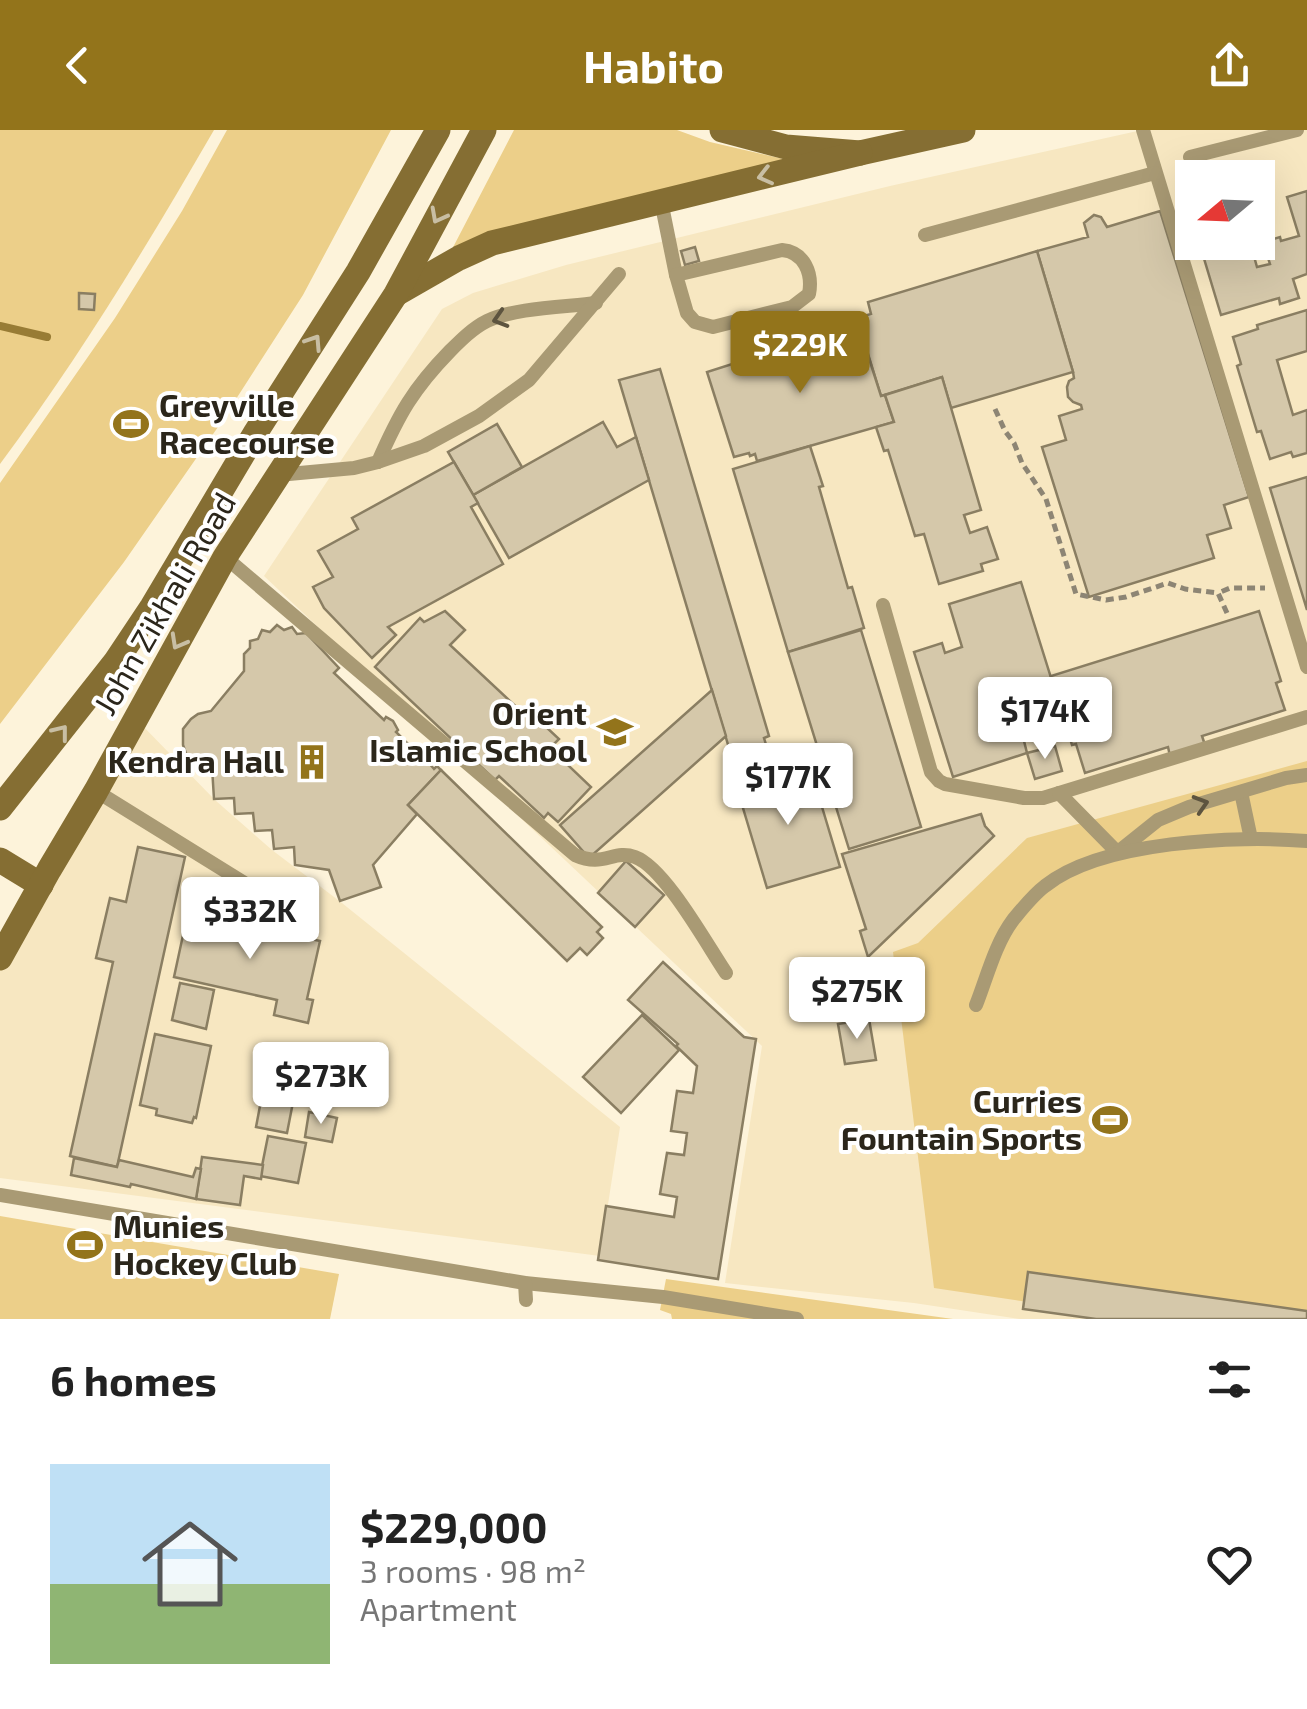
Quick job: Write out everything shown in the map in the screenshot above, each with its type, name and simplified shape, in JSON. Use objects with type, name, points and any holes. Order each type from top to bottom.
[{"type":"main road","name":"John Zikhali Road","points":[[0,808],[116,661],[143,620],[358,272],[438,130]]},
{"type":"main road","name":"John Zikhali Road","points":[[0,958],[224,557],[396,294],[484,130]]},
{"type":"main road","points":[[722,130],[786,146],[860,153]]},
{"type":"main road","points":[[396,294],[492,244],[963,130]]},
{"type":"main road","points":[[0,860],[41,885]]},
{"type":"lane","points":[[1143,130],[1307,667]]},
{"type":"lane","points":[[1190,157],[1297,130]]},
{"type":"lane","points":[[925,235],[1155,173]]},
{"type":"lane","points":[[661,201],[676,274],[687,313],[695,322],[713,326],[796,304],[809,294],[810,285],[796,252],[782,250],[676,274]]},
{"type":"lane","points":[[278,475],[378,462],[424,446],[465,424],[529,380],[619,274]]},
{"type":"lane","points":[[378,462],[410,396],[464,336],[489,320],[596,303]]},
{"type":"lane","points":[[224,557],[575,855],[595,862],[631,855],[648,864],[726,972]]},
{"type":"lane","points":[[883,605],[929,765],[935,777],[945,784],[1043,798],[1307,717]]},
{"type":"lane","points":[[1118,852],[1158,820],[1189,806],[1307,775]]},
{"type":"lane","points":[[96,791],[301,918]]},
{"type":"lane","points":[[1241,792],[1251,839]]},
{"type":"lane","points":[[1059,793],[1118,852]]},
{"type":"lane","points":[[976,1005],[998,945],[1012,922],[1043,887],[1067,872],[1118,852],[1251,839],[1307,841]]},
{"type":"lane","points":[[0,1194],[526,1283],[663,1297],[798,1319]]},
{"type":"lane","points":[[526,1283],[526,1300]]},
{"type":"path","points":[[995,409],[1046,500],[1076,594],[1106,600],[1168,583],[1218,593],[1230,588],[1283,590]]},
{"type":"path","points":[[1218,593],[1227,613]]},
{"type":"shaded area","points":[[0,130],[214,130],[112,300],[0,464]]},
{"type":"shaded area","name":"Greyville Racecourse","points":[[227,130],[391,130],[303,295],[218,427],[124,562],[0,724],[0,483],[115,318]]},
{"type":"shaded area","points":[[514,130],[677,130],[792,161],[449,255]]},
{"type":"shaded area","points":[[1142,130],[1307,130],[1307,1319],[1020,1319],[914,1303],[725,1283],[762,1046],[264,576],[442,309],[473,293],[566,265]]},
{"type":"shaded area","points":[[136,719],[215,800],[272,850],[620,1127],[600,1256],[0,1178],[0,958]]},
{"type":"shaded area","name":"Curries Fountain Sports","points":[[1307,761],[1307,1319],[1141,1319],[934,1288],[893,952],[918,943],[1027,838]]},
{"type":"shaded area","name":"Munies Hockey Club","points":[[0,1216],[339,1274],[330,1319],[0,1319]]},
{"type":"shaded area","points":[[666,1279],[953,1319],[672,1319],[671,1314],[660,1310]]},
{"type":"building","points":[[1307,191],[1307,274],[1293,279],[1299,298],[1280,304],[1279,298],[1221,315],[1204,260],[1255,260],[1257,267],[1270,264],[1269,260],[1275,260],[1275,238],[1280,237],[1281,241],[1299,236],[1287,197]]},
{"type":"building","points":[[1160,211],[1249,497],[1224,505],[1231,528],[1207,535],[1214,558],[1089,597],[1042,447],[1066,440],[1059,416],[1082,409],[1068,397],[1073,372],[1037,251],[1088,237],[1084,223],[1094,215],[1101,217],[1107,227]]},
{"type":"building","points":[[695,247],[699,261],[685,265],[681,251]]},
{"type":"building","points":[[1037,251],[1073,372],[951,408],[942,377],[881,396],[857,318],[871,314],[868,302]]},
{"type":"building","points":[[79,293],[95,294],[94,310],[79,309]]},
{"type":"building","points":[[1307,310],[1307,351],[1277,360],[1293,415],[1307,410],[1307,453],[1293,457],[1291,452],[1270,459],[1261,431],[1257,432],[1237,366],[1241,364],[1233,337],[1258,329],[1257,325]]},
{"type":"building","points":[[858,324],[881,396],[885,395],[894,422],[757,461],[755,454],[734,457],[707,372]]},
{"type":"building","points":[[660,369],[769,736],[764,738],[773,767],[738,778],[619,380]]},
{"type":"building","points":[[942,377],[981,510],[964,515],[970,533],[987,527],[998,559],[981,564],[983,571],[939,584],[924,534],[915,536],[888,450],[884,451],[876,427],[894,422],[885,395]]},
{"type":"building","points":[[603,422],[617,447],[636,437],[649,480],[509,558],[473,495]]},
{"type":"building","points":[[497,424],[522,467],[473,495],[448,452]]},
{"type":"building","points":[[810,446],[848,588],[852,587],[864,628],[788,652],[733,469]]},
{"type":"building","points":[[454,462],[478,503],[471,507],[503,564],[388,627],[396,635],[372,658],[324,608],[313,587],[333,577],[318,551],[358,529],[352,518]]},
{"type":"building","points":[[1307,477],[1307,610],[1270,488]]},
{"type":"building","points":[[1021,582],[1057,697],[1013,710],[1016,720],[1037,714],[1044,718],[1042,731],[1023,737],[1027,753],[953,777],[914,652],[942,643],[945,653],[962,647],[949,604]]},
{"type":"building","points":[[445,611],[465,630],[450,645],[525,715],[529,711],[559,739],[550,748],[591,787],[558,822],[548,813],[544,818],[499,776],[495,780],[375,667],[420,618],[424,622]]},
{"type":"building","points":[[1259,611],[1281,681],[1276,683],[1285,710],[1202,736],[1205,745],[1170,756],[1168,747],[1085,773],[1076,744],[1072,745],[1051,676]]},
{"type":"building","name":"Kendra Hall","points":[[277,625],[284,630],[292,627],[297,634],[306,633],[339,668],[334,673],[384,720],[386,717],[393,721],[396,732],[416,752],[419,749],[427,753],[432,761],[429,763],[441,770],[408,805],[417,814],[373,865],[381,887],[340,901],[329,870],[295,865],[294,847],[274,849],[272,830],[255,831],[253,813],[235,814],[234,798],[214,799],[212,767],[191,761],[183,745],[183,729],[191,719],[211,711],[244,671],[244,654],[250,641],[258,639],[262,630],[270,632]]},
{"type":"building","points":[[861,630],[921,827],[849,849],[788,652]]},
{"type":"building","points":[[712,690],[726,736],[589,858],[560,825]]},
{"type":"building","points":[[1055,746],[1062,771],[1035,779],[1027,753]]},
{"type":"building","points":[[810,767],[840,867],[767,888],[737,788]]},
{"type":"building","points":[[441,770],[602,927],[597,932],[603,938],[587,955],[580,948],[567,961],[408,805]]},
{"type":"building","points":[[981,814],[994,836],[868,957],[860,931],[866,929],[842,854]]},
{"type":"building","points":[[138,847],[185,857],[117,1167],[70,1156],[113,962],[96,958],[110,898],[126,902]]},
{"type":"building","points":[[626,861],[664,895],[635,927],[598,893]]},
{"type":"building","points":[[188,912],[320,941],[307,999],[313,1000],[308,1023],[274,1015],[277,1000],[174,977]]},
{"type":"building","points":[[663,962],[744,1037],[756,1039],[718,1279],[598,1260],[606,1206],[674,1217],[677,1197],[660,1194],[667,1153],[684,1155],[687,1133],[671,1131],[677,1091],[693,1093],[697,1066],[628,1000]]},
{"type":"building","points":[[180,983],[214,990],[206,1029],[172,1020]]},
{"type":"building","points":[[642,1015],[679,1050],[621,1113],[583,1077]]},
{"type":"building","points":[[869,1019],[876,1060],[845,1064],[838,1024]]},
{"type":"building","points":[[155,1034],[211,1046],[192,1123],[156,1115],[157,1109],[140,1105]]},
{"type":"building","points":[[264,1085],[295,1092],[287,1133],[256,1127]]},
{"type":"building","points":[[309,1112],[337,1118],[332,1142],[305,1137]]},
{"type":"building","points":[[268,1136],[306,1143],[298,1183],[260,1176]]},
{"type":"building","points":[[202,1157],[263,1165],[261,1179],[244,1176],[240,1205],[196,1199]]},
{"type":"building","points":[[74,1158],[117,1167],[119,1160],[193,1177],[196,1168],[201,1169],[196,1199],[71,1175]]},
{"type":"building","points":[[1028,1272],[1307,1311],[1307,1319],[1096,1319],[1023,1309]]},
{"type":"waterway","points":[[0,326],[47,337]]},
{"type":"place","name":"Greyville Racecourse","points":[[131,424]]},
{"type":"place","name":"Orient Islamic School","points":[[615,732]]},
{"type":"place","name":"Kendra Hall","points":[[312,762]]},
{"type":"place","name":"Curries Fountain Sports","points":[[1110,1120]]},
{"type":"place","name":"Munies Hockey Club","points":[[85,1245]]}]
